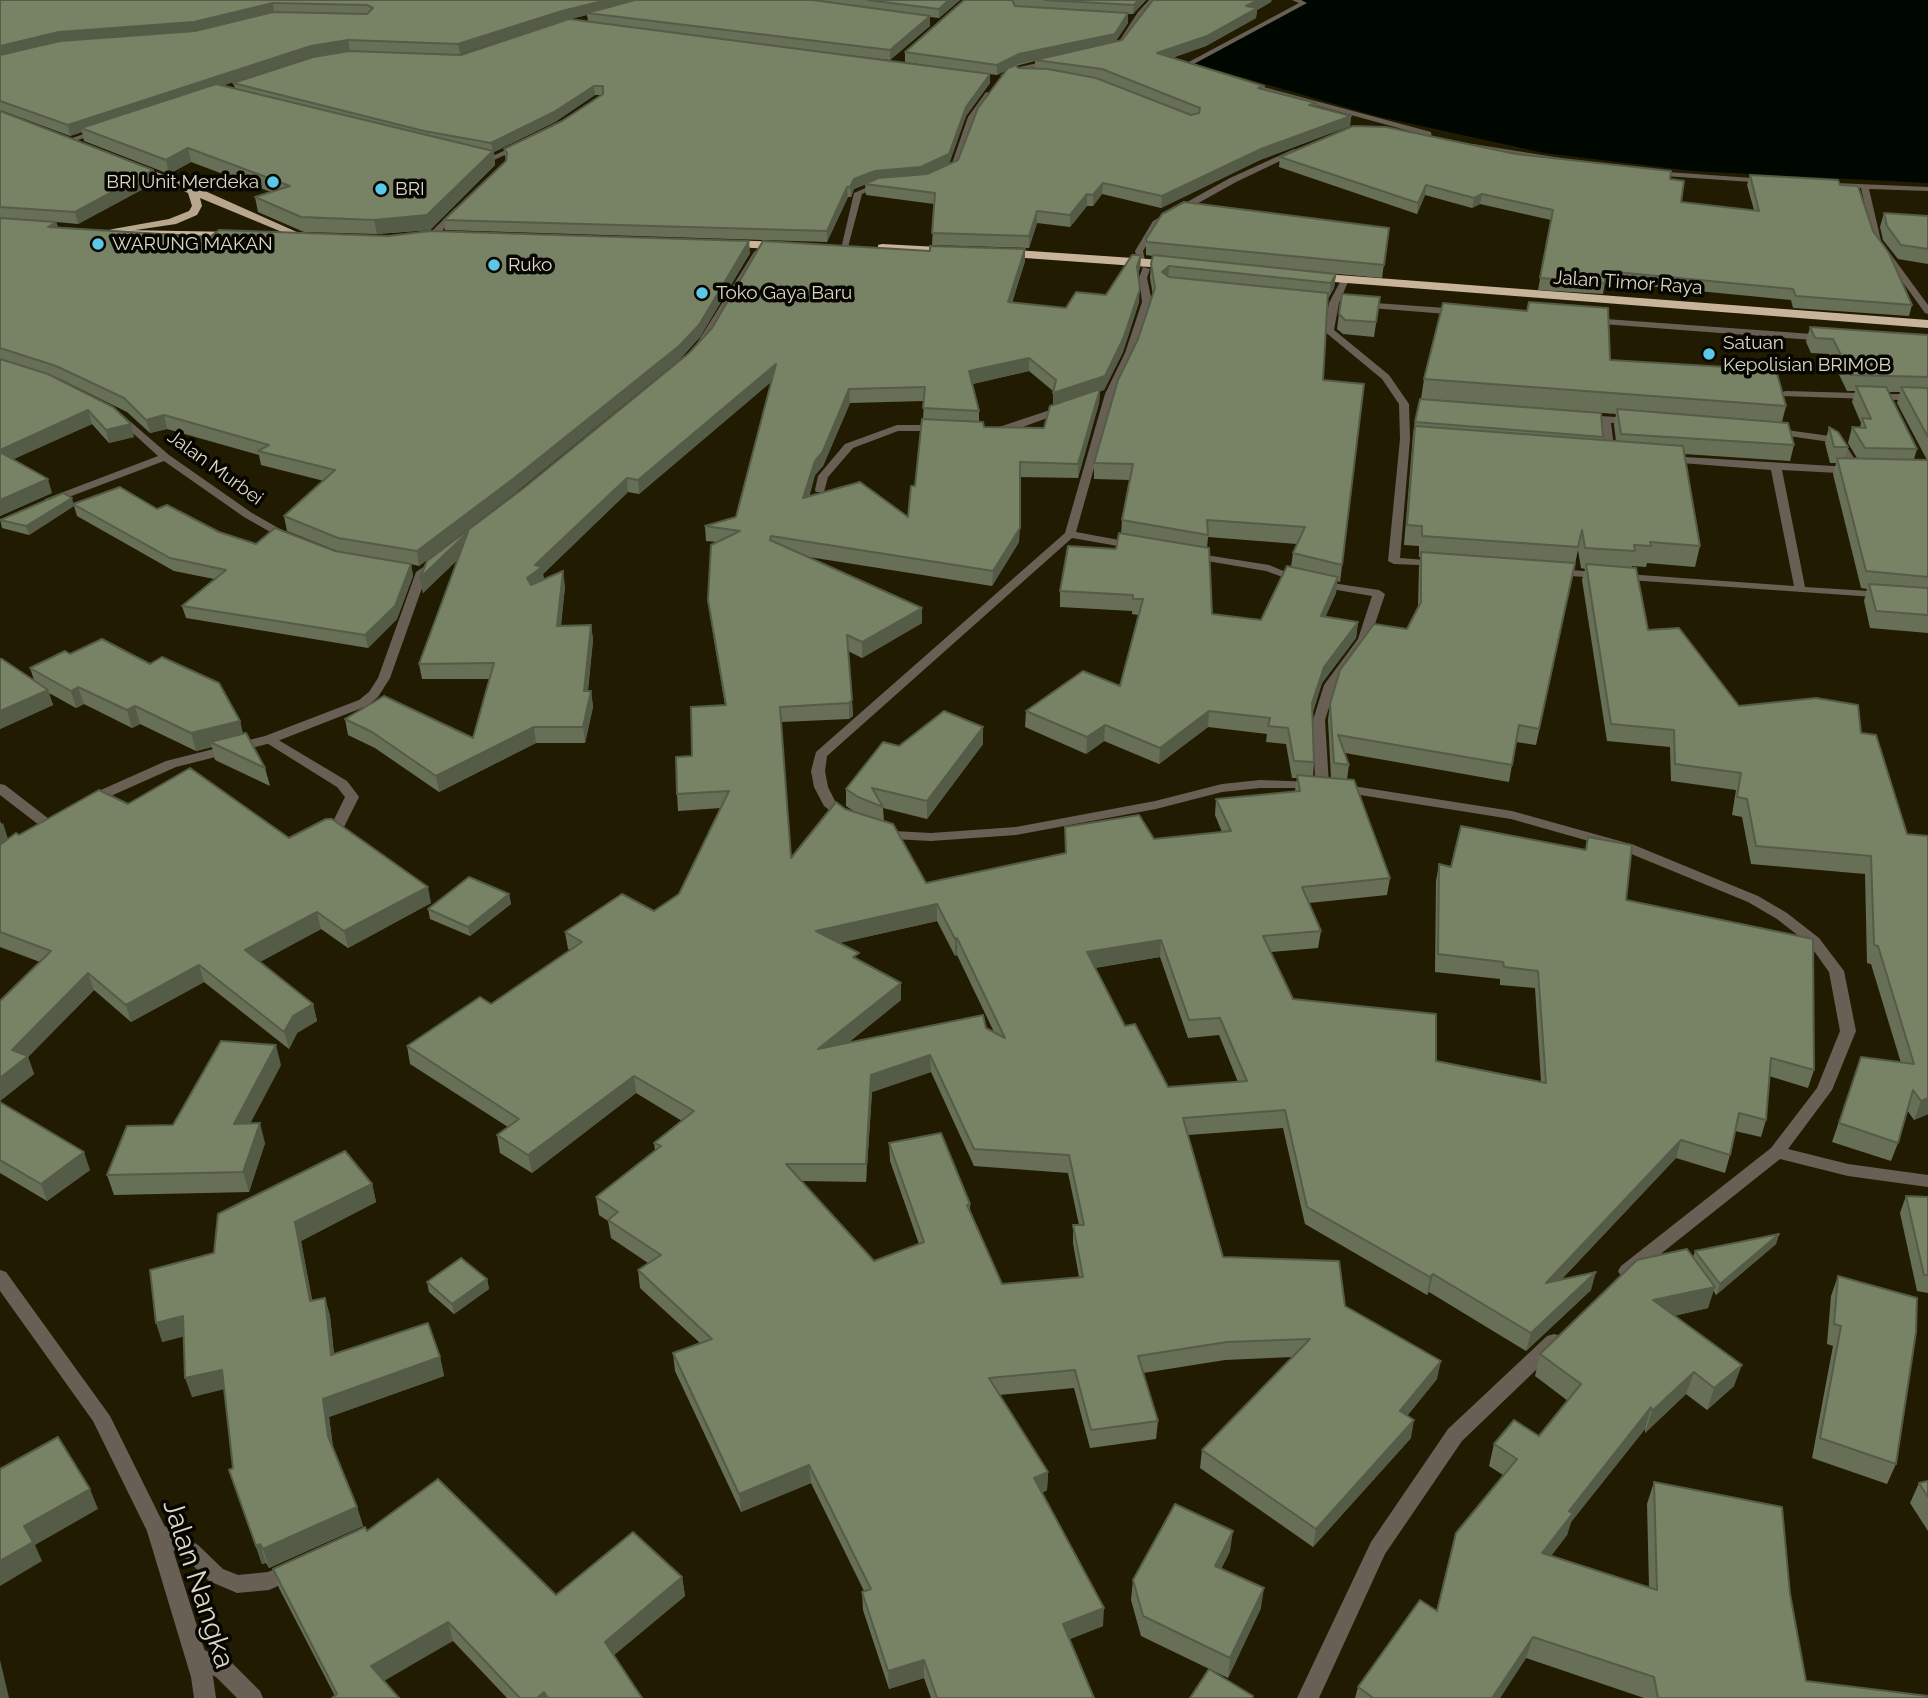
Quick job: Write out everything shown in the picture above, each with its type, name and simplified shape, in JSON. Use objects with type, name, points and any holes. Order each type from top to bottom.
[{"type":"highway","points":[[107,232],[309,237]]},
{"type":"highway","points":[[715,248],[798,250],[758,252],[715,248]]},
{"type":"highway","points":[[851,251],[1186,269]]},
{"type":"highway","name":"Jalan Timor Raya","points":[[1294,275],[1326,281],[1927,326]]},
{"type":"highway","name":"Jalan Timor Raya","points":[[1305,283],[1326,281]]},
{"type":"main road","points":[[57,137],[80,146]]},
{"type":"main road","points":[[118,160],[309,237]]},
{"type":"main road","points":[[107,232],[172,222],[193,213],[197,206],[192,189]]},
{"type":"street","points":[[1105,52],[1119,47],[1140,13],[1153,0]]},
{"type":"street","points":[[1210,74],[1188,68],[1304,4],[1295,0]]},
{"type":"street","points":[[1037,75],[1002,77],[1021,68],[1057,61]]},
{"type":"street","points":[[1236,81],[1428,134],[1428,139]]},
{"type":"street","points":[[936,176],[954,167],[972,117],[993,89]]},
{"type":"street","points":[[68,141],[107,128]]},
{"type":"street","points":[[1374,131],[1440,141]]},
{"type":"street","points":[[494,158],[527,143]]},
{"type":"street","points":[[1465,145],[1579,162]]},
{"type":"street","points":[[1309,146],[1233,180],[1156,223],[1139,251],[1147,302],[1130,353],[1105,396],[1070,534],[821,755],[818,771],[828,803],[852,820],[893,835],[931,837],[1016,831],[1156,805],[1222,788],[1260,784],[1321,785],[1512,816],[1629,848],[1754,899],[1782,916],[1814,941],[1836,971],[1848,1031],[1824,1090],[1777,1152],[1612,1284]]},
{"type":"street","points":[[471,154],[494,158],[502,162],[502,167]]},
{"type":"street","points":[[1639,171],[1780,182]]},
{"type":"street","points":[[851,251],[858,193],[867,187],[886,183]]},
{"type":"street","points":[[1830,185],[1928,189]]},
{"type":"street","points":[[1864,187],[1877,242],[1928,311]]},
{"type":"street","points":[[431,239],[466,203]]},
{"type":"street","points":[[692,355],[706,340],[739,280],[758,252]]},
{"type":"street","points":[[1344,282],[1334,303],[1329,331],[1386,377],[1404,404],[1405,439],[1394,561],[1450,565]]},
{"type":"street","points":[[1320,302],[1472,313]]},
{"type":"street","points":[[1583,321],[1831,338]]},
{"type":"street","points":[[1786,394],[1928,398]]},
{"type":"street","points":[[1887,396],[1891,410]]},
{"type":"street","points":[[979,431],[1016,426],[1080,404]]},
{"type":"street","points":[[1404,404],[1418,405]]},
{"type":"street","name":"Jalan Murbei","points":[[100,405],[122,416],[165,457],[248,515],[303,544]]},
{"type":"street","points":[[1566,416],[1647,422]]},
{"type":"street","points":[[1606,420],[1610,454]]},
{"type":"street","points":[[820,490],[823,476],[840,456],[849,446],[866,438],[897,429],[957,429]]},
{"type":"street","points":[[1754,430],[1825,436],[1840,444],[1857,471]]},
{"type":"street","points":[[1405,439],[1418,440]]},
{"type":"street","points":[[1596,453],[1623,455]]},
{"type":"street","points":[[40,504],[165,457]]},
{"type":"street","points":[[1651,457],[1870,471]]},
{"type":"street","points":[[1776,467],[1800,589]]},
{"type":"street","points":[[1070,534],[1145,547]]},
{"type":"street","points":[[1183,554],[1269,568],[1304,582],[1379,594],[1364,639],[1330,685],[1319,720],[1321,785]]},
{"type":"street","points":[[78,806],[172,765],[270,739],[353,708],[374,694],[384,678],[416,572],[444,555]]},
{"type":"street","points":[[1546,571],[1902,597]]},
{"type":"street","points":[[270,739],[342,784],[352,797],[336,830]]},
{"type":"street","points":[[0,788],[44,823]]},
{"type":"street","points":[[1777,1152],[1848,1170],[1928,1181]]},
{"type":"street","name":"Jalan Nangka","points":[[0,1277],[100,1416],[157,1531],[196,1656],[205,1698]]},
{"type":"street","points":[[1308,1698],[1378,1548],[1455,1435],[1563,1332]]},
{"type":"street","points":[[157,1531],[191,1551],[216,1574],[237,1584],[270,1581],[317,1559]]},
{"type":"street","points":[[196,1656],[224,1670],[252,1698]]},
{"type":"shaded area","points":[[1297,0],[1928,0],[1928,183],[1693,171],[1544,153],[1376,116],[1193,63],[1305,3]]},
{"type":"building","points":[[0,0],[607,0],[562,11],[458,44],[348,40],[311,46],[68,125],[0,101],[0,55],[60,41],[195,31],[273,12],[367,14],[373,8],[367,5],[273,3],[194,22],[59,32],[0,46]]},
{"type":"building","points":[[635,0],[813,0],[930,16],[890,50],[587,13]]},
{"type":"building","points":[[867,0],[949,0],[939,9]]},
{"type":"building","points":[[964,0],[1012,0],[1015,6],[1128,13],[1115,34],[1019,54],[997,65],[905,52]]},
{"type":"building","points":[[1044,0],[1138,0],[1134,5]]},
{"type":"building","points":[[1153,0],[1258,0],[1246,6],[1257,8],[1207,36],[1157,53],[1264,86],[1258,88],[1316,103],[1309,105],[1351,116],[1261,149],[1162,196],[1103,183],[1093,195],[1087,194],[1070,215],[1037,211],[1029,236],[932,233],[935,193],[865,184],[878,178],[927,174],[958,160],[978,108],[1008,68],[1016,65],[1018,68],[1048,69],[1096,78],[1191,115],[1199,113],[1200,108],[1102,69],[1035,60],[1122,40]]},
{"type":"building","points":[[569,19],[990,74],[966,107],[949,154],[921,167],[875,171],[854,179],[850,187],[847,187],[827,231],[444,220],[506,161],[507,153],[504,149],[562,121],[603,94],[603,86],[594,86],[554,112],[491,143],[424,131],[233,83],[313,57],[349,51],[461,55]]},
{"type":"building","points":[[216,84],[493,151],[427,215],[374,220],[301,217],[255,197],[290,186],[188,148],[166,160],[81,128]]},
{"type":"building","points":[[0,111],[153,170],[75,212],[0,207]]},
{"type":"building","points":[[1353,126],[1386,127],[1516,154],[1671,171],[1670,179],[1684,181],[1681,202],[1759,211],[1750,175],[1838,180],[1840,185],[1858,186],[1873,231],[1889,253],[1912,305],[1796,296],[1793,289],[1605,271],[1605,283],[1540,278],[1553,210],[1482,194],[1474,198],[1426,185],[1418,203],[1280,157]]},
{"type":"building","points":[[1184,202],[1389,228],[1384,265],[1147,242],[1146,239],[1162,214]]},
{"type":"building","points":[[1884,213],[1928,216],[1928,249],[1901,245],[1887,226]]},
{"type":"building","points":[[0,218],[56,222],[48,227],[210,237],[219,230],[388,236],[430,231],[749,241],[699,325],[679,346],[513,479],[417,551],[338,538],[284,516],[335,470],[258,451],[269,445],[164,415],[146,420],[124,398],[56,366],[0,348]]},
{"type":"building","points":[[763,241],[930,251],[930,246],[1025,249],[1008,302],[1066,308],[1076,292],[1106,295],[1132,255],[1141,255],[1137,266],[1140,289],[1123,339],[1105,376],[1053,393],[1056,380],[1029,358],[969,371],[979,411],[923,408],[925,387],[849,389],[823,451],[815,461],[803,498],[860,482],[908,517],[911,486],[915,486],[922,419],[983,422],[984,427],[1044,428],[1050,406],[1100,389],[1078,464],[1020,462],[1020,528],[993,571],[771,536],[770,540],[922,608],[862,642],[847,635],[852,700],[849,703],[780,707],[791,858],[836,802],[845,809],[893,824],[926,883],[1066,853],[1065,827],[1139,815],[1154,839],[1231,831],[1216,799],[1300,791],[1297,775],[1354,780],[1390,878],[1302,887],[1321,931],[1263,936],[1293,999],[1436,1014],[1436,1061],[1546,1083],[1538,971],[1504,967],[1503,962],[1438,954],[1439,864],[1451,867],[1461,826],[1586,850],[1588,837],[1632,845],[1626,900],[1813,939],[1814,1070],[1771,1058],[1766,1120],[1739,1113],[1730,1155],[1681,1140],[1546,1283],[1596,1272],[1531,1333],[1433,1274],[1430,1277],[1307,1207],[1285,1110],[1183,1118],[1223,1257],[1339,1261],[1345,1306],[1441,1361],[1400,1411],[1414,1420],[1316,1529],[1202,1450],[1310,1339],[1227,1342],[1138,1356],[1158,1421],[1091,1430],[1075,1370],[989,1378],[1048,1472],[1034,1478],[1104,1608],[1063,1624],[1094,1698],[937,1698],[924,1660],[888,1671],[862,1592],[871,1589],[809,1465],[739,1494],[673,1353],[712,1339],[638,1270],[661,1255],[608,1220],[618,1212],[596,1197],[661,1146],[654,1143],[694,1111],[634,1076],[528,1155],[497,1135],[519,1119],[407,1046],[480,997],[491,1004],[582,942],[565,932],[622,894],[654,911],[679,894],[729,791],[677,794],[676,757],[692,756],[691,707],[726,705],[708,600],[711,545],[740,531],[705,526],[736,517],[776,364],[638,480],[627,478],[535,565],[542,567],[527,578],[531,585],[563,571],[557,626],[591,625],[584,691],[591,691],[583,727],[534,727],[436,776],[372,732],[345,719],[384,696],[473,738],[494,663],[419,664],[468,532],[420,578],[427,561],[525,487],[689,353],[712,328]],"holes":[[[937,904],[955,939],[957,938],[1005,1038],[986,1028],[983,1015],[818,1049],[901,983],[853,957],[859,953],[816,931]],[[1161,940],[1189,1020],[1220,1018],[1247,1081],[1168,1087],[1135,1024],[1125,1026],[1087,952]],[[930,1055],[974,1149],[1069,1155],[1084,1225],[1073,1225],[1083,1277],[1002,1284],[967,1205],[970,1204],[941,1133],[889,1143],[924,1242],[874,1261],[786,1164],[866,1164],[871,1075]]]},
{"type":"building","points":[[1153,255],[1336,274],[1331,283],[1169,266],[1162,272],[1169,277],[1328,293],[1323,380],[1364,384],[1342,565],[1293,553],[1305,527],[1207,520],[1208,535],[1122,520],[1133,464],[1094,463],[1118,380],[1138,339],[1155,288],[1151,264]]},
{"type":"building","points":[[1342,294],[1380,297],[1376,322],[1345,320],[1339,314]]},
{"type":"building","points":[[1529,302],[1608,308],[1610,360],[1776,370],[1786,406],[1424,379],[1443,303],[1527,311]]},
{"type":"building","points":[[1810,327],[1928,335],[1928,377],[1851,375],[1833,339],[1815,338]]},
{"type":"building","points":[[0,359],[48,374],[113,407],[131,424],[106,430],[88,410],[0,450]]},
{"type":"building","points":[[1856,386],[1886,387],[1917,449],[1865,448],[1852,427],[1866,428],[1862,418],[1871,419]]},
{"type":"building","points":[[1901,387],[1928,388],[1928,437]]},
{"type":"building","points":[[1420,399],[1601,413],[1603,437],[1415,422]]},
{"type":"building","points":[[1617,409],[1788,423],[1794,445],[1621,434]]},
{"type":"building","points":[[1415,426],[1683,446],[1700,546],[1650,542],[1651,546],[1634,545],[1635,551],[1585,548],[1582,530],[1578,547],[1422,536],[1422,526],[1407,525]]},
{"type":"building","points":[[1829,427],[1838,432],[1848,447],[1834,447]]},
{"type":"building","points":[[0,452],[48,479],[0,500]]},
{"type":"building","points":[[1837,458],[1928,460],[1928,577],[1866,571]]},
{"type":"building","points":[[120,487],[157,509],[167,505],[219,532],[256,544],[275,528],[335,551],[411,564],[395,606],[365,635],[182,606],[226,570],[170,558],[73,504]]},
{"type":"building","points":[[63,493],[72,498],[26,526],[0,520]]},
{"type":"building","points":[[1119,533],[1209,548],[1212,614],[1261,620],[1287,566],[1338,577],[1321,616],[1358,622],[1324,667],[1312,703],[1314,762],[1294,761],[1288,728],[1268,726],[1270,718],[1209,711],[1160,748],[1105,725],[1087,737],[1026,711],[1083,671],[1120,686],[1143,599],[1133,599],[1133,595],[1060,591],[1068,546],[1116,549]]},
{"type":"building","points":[[1421,552],[1575,563],[1539,729],[1519,725],[1512,765],[1338,735],[1349,765],[1334,763],[1330,704],[1340,670],[1374,624],[1407,629],[1421,602]]},
{"type":"building","points":[[1586,564],[1636,568],[1648,630],[1679,628],[1739,706],[1816,698],[1858,705],[1861,733],[1876,735],[1907,834],[1928,836],[1928,1098],[1921,1101],[1913,1090],[1898,1143],[1839,1123],[1861,1057],[1914,1064],[1878,946],[1874,945],[1871,856],[1756,846],[1747,799],[1737,797],[1741,773],[1675,764],[1674,730],[1611,724]]},
{"type":"building","points":[[1869,584],[1928,588],[1928,615],[1876,611]]},
{"type":"building","points":[[102,639],[150,664],[162,657],[219,683],[240,721],[191,733],[135,706],[127,710],[78,687],[71,691],[30,668],[65,651],[70,654]]},
{"type":"building","points":[[2,659],[48,690],[0,711]]},
{"type":"building","points":[[944,711],[983,727],[927,801],[872,788],[883,807],[846,789],[883,742],[899,746]]},
{"type":"building","points":[[246,733],[265,768],[210,742]]},
{"type":"building","points":[[190,768],[289,838],[326,819],[332,819],[428,887],[344,931],[317,912],[245,950],[313,1004],[293,1016],[284,1032],[199,965],[126,1005],[88,973],[12,1050],[28,1056],[0,1078],[0,1001],[51,951],[0,932],[0,845],[16,833],[19,835],[99,790],[128,804]]},
{"type":"building","points":[[469,877],[509,894],[468,927],[428,909]]},
{"type":"building","points":[[221,1041],[276,1045],[234,1124],[260,1123],[243,1172],[107,1175],[127,1126],[173,1125]]},
{"type":"building","points":[[0,1102],[84,1152],[41,1184],[0,1160]]},
{"type":"building","points":[[345,1151],[372,1184],[295,1222],[310,1301],[325,1298],[331,1355],[428,1323],[440,1357],[323,1399],[328,1436],[357,1507],[263,1549],[260,1544],[256,1546],[229,1470],[233,1468],[222,1370],[185,1378],[183,1316],[156,1323],[150,1270],[214,1253],[218,1214]]},
{"type":"building","points":[[1906,1196],[1928,1197],[1928,1275],[1924,1275]]},
{"type":"building","points":[[1779,1234],[1720,1284],[1695,1251]]},
{"type":"building","points":[[1687,1249],[1715,1287],[1653,1300],[1742,1365],[1714,1388],[1694,1372],[1652,1411],[1651,1407],[1569,1511],[1573,1513],[1542,1553],[1657,1590],[1654,1482],[1782,1507],[1790,1594],[1806,1681],[1928,1698],[1658,1698],[1654,1677],[1533,1637],[1492,1698],[1371,1698],[1358,1687],[1420,1600],[1437,1611],[1456,1533],[1517,1459],[1494,1444],[1514,1420],[1539,1436],[1581,1384],[1540,1354],[1637,1260]]},
{"type":"building","points":[[461,1258],[487,1279],[452,1304],[427,1282]]},
{"type":"building","points":[[1838,1276],[1917,1298],[1916,1332],[1896,1464],[1820,1438],[1841,1326],[1834,1324]]},
{"type":"building","points":[[58,1437],[90,1489],[24,1526],[33,1542],[0,1561],[0,1469]]},
{"type":"building","points":[[438,1479],[556,1595],[633,1532],[682,1577],[605,1642],[642,1698],[548,1698],[544,1692],[537,1698],[520,1698],[448,1622],[371,1666],[399,1698],[332,1698],[337,1694],[273,1569],[365,1527],[367,1531]]},
{"type":"building","points":[[1928,1481],[1928,1497],[1919,1483]]},
{"type":"building","points":[[1175,1504],[1233,1531],[1215,1566],[1264,1588],[1230,1658],[1143,1616],[1133,1580]]},
{"type":"building","points":[[1209,1669],[1253,1696],[1252,1698],[1190,1698]]},
{"type":"place","name":"BRI Unit Merdeka","points":[[273,182]]},
{"type":"place","name":"BRI","points":[[381,189]]},
{"type":"place","name":"WARUNG MAKAN","points":[[98,244]]},
{"type":"place","name":"Ruko","points":[[494,265]]},
{"type":"place","name":"Toko Gaya Baru","points":[[702,293]]},
{"type":"place","name":"Satuan Kepolisian BRIMOB","points":[[1709,354]]}]
